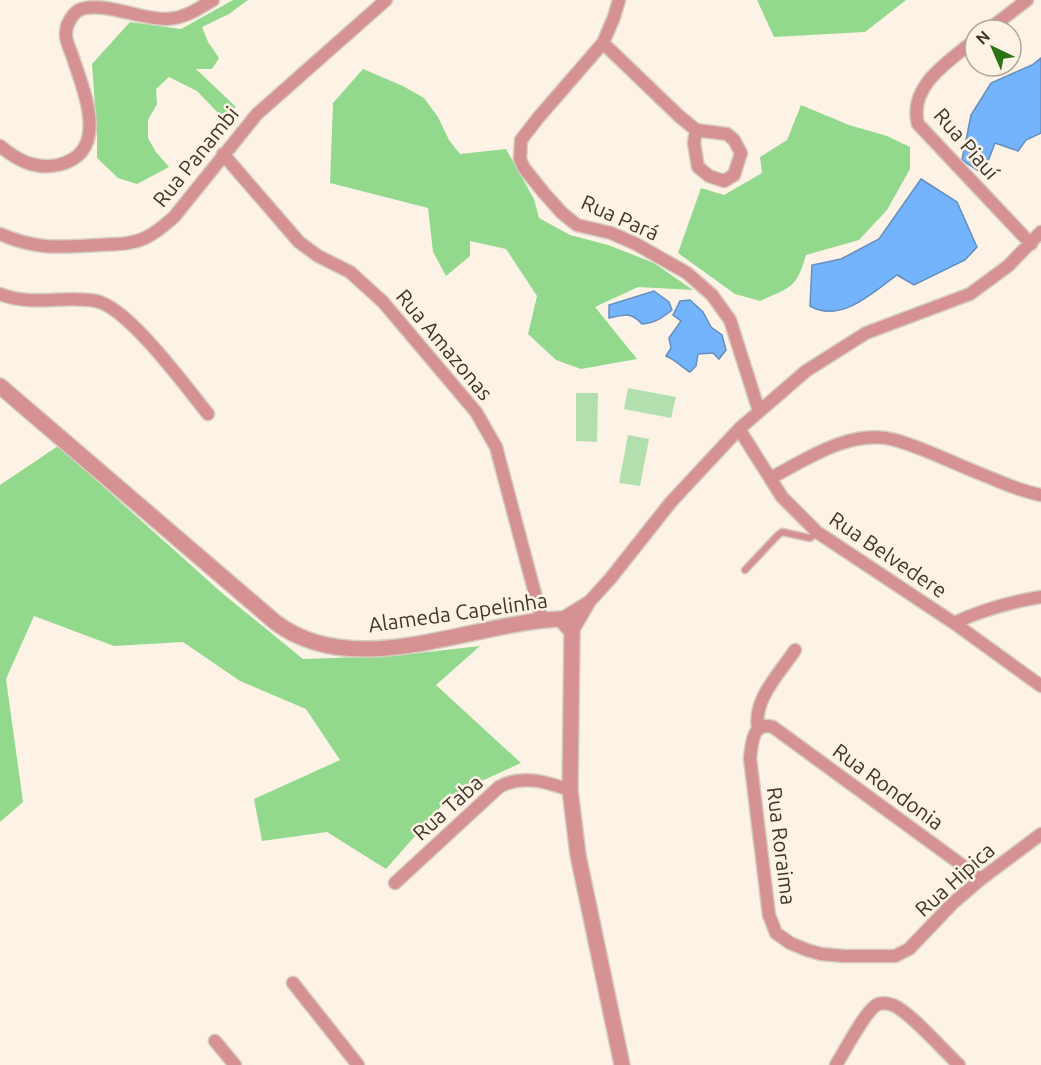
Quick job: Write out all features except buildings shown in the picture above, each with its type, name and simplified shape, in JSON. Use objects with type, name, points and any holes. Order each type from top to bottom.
[{"type":"street","points":[[0,146],[15,159],[26,164],[47,166],[67,162],[78,155],[86,145],[89,134],[88,106],[66,34],[71,18],[79,9],[89,5],[104,4],[153,18],[169,19],[189,14],[213,0]]},
{"type":"street","name":"Rua Panambi","points":[[0,234],[16,241],[50,248],[124,244],[143,239],[160,230],[174,217],[257,114],[386,0]]},
{"type":"street","name":"Rua Pará","points":[[619,0],[603,43],[521,140],[520,159],[524,168],[550,200],[577,225],[611,233],[636,244],[687,273],[712,295],[730,320],[759,411]]},
{"type":"street","points":[[1004,18],[1027,0]]},
{"type":"street","points":[[603,43],[679,116],[696,129],[727,134],[735,140],[741,153],[734,175],[724,181],[709,176],[698,167],[694,149],[696,129]]},
{"type":"street","name":"Rua Piauí","points":[[963,50],[939,69],[925,86],[915,113],[918,124],[1031,244]]},
{"type":"street","name":"Rua Amazonas","points":[[223,154],[299,242],[318,256],[350,272],[383,302],[482,421],[496,447],[542,620]]},
{"type":"street","points":[[572,632],[590,601],[671,502],[739,429],[759,411],[806,371],[866,333],[970,294],[1008,266],[1041,232]]},
{"type":"street","points":[[0,294],[16,300],[35,302],[66,299],[96,301],[114,309],[132,324],[208,414]]},
{"type":"street","name":"Alameda Capelinha","points":[[0,386],[275,622],[303,640],[339,649],[384,648],[451,638],[542,620],[561,619],[572,632],[570,790],[578,855],[622,1065]]},
{"type":"street","name":"Rua Belvedere","points":[[739,429],[782,497],[818,532],[954,623],[1041,686]]},
{"type":"street","points":[[771,478],[815,454],[838,445],[859,439],[894,439],[1016,489],[1041,495]]},
{"type":"street","points":[[954,623],[1008,603],[1041,597]]},
{"type":"street","points":[[561,619],[590,601]]},
{"type":"street","points":[[758,728],[756,717],[759,703],[795,650]]},
{"type":"street","name":"Rua Rondonia","points":[[758,728],[766,725],[773,727],[981,879]]},
{"type":"street","name":"Rua Roraima","points":[[758,728],[754,735],[750,759],[769,915],[776,933],[790,943],[821,954],[895,956]]},
{"type":"street","name":"Rua Taba","points":[[395,883],[499,787],[511,781],[524,780],[551,784],[570,790]]},
{"type":"street","name":"Rua Hipica","points":[[895,956],[909,949],[953,903],[981,879],[1041,834]]},
{"type":"street","points":[[293,983],[358,1065]]},
{"type":"street","points":[[836,1065],[869,1014],[876,1006],[885,1003],[895,1005],[959,1065]]},
{"type":"street","points":[[215,1041],[235,1065]]},
{"type":"lane","points":[[745,570],[782,532],[810,538],[818,532]]},
{"type":"green space","points":[[233,0],[248,0],[229,14],[202,27],[208,42],[219,58],[212,69],[196,69],[236,107],[223,118],[197,91],[169,77],[156,89],[157,104],[148,120],[148,138],[169,167],[137,184],[118,178],[97,158],[92,64],[130,22],[181,29]]},
{"type":"green space","points":[[757,0],[906,0],[865,32],[774,37]]},
{"type":"green space","points":[[363,69],[403,86],[424,98],[460,154],[506,149],[534,199],[539,218],[570,235],[608,245],[654,263],[693,290],[638,287],[595,307],[637,359],[581,369],[556,360],[528,334],[537,296],[506,249],[470,241],[470,256],[446,276],[433,252],[428,208],[330,183],[333,103]]},
{"type":"green space","points":[[801,105],[849,125],[887,136],[910,147],[910,169],[887,210],[859,240],[806,255],[799,275],[791,286],[760,301],[735,294],[678,253],[701,188],[724,195],[762,173],[760,157],[787,140]]},
{"type":"green space","points":[[628,388],[676,397],[671,418],[624,409]]},
{"type":"green space","points":[[576,393],[598,393],[597,442],[576,441]]},
{"type":"green space","points":[[628,435],[649,439],[640,486],[619,483]]},
{"type":"green space","points":[[58,446],[222,593],[303,659],[393,656],[480,646],[436,685],[521,763],[451,795],[386,869],[327,832],[262,841],[254,799],[340,760],[306,709],[240,681],[183,642],[114,646],[34,616],[6,679],[23,802],[0,822],[0,485]]},
{"type":"water","points":[[1041,58],[1041,133],[1026,140],[1018,151],[995,143],[983,174],[962,160],[971,115],[991,83],[1002,78],[1023,78],[1023,69]]},
{"type":"water","points":[[921,179],[957,202],[977,247],[965,260],[914,285],[897,275],[867,297],[845,309],[822,311],[810,306],[812,265],[841,259],[879,239]]},
{"type":"water","points":[[654,291],[669,302],[672,310],[662,318],[642,324],[631,316],[609,318],[609,305]]},
{"type":"water","points":[[690,300],[703,312],[711,327],[722,335],[726,350],[719,359],[713,353],[698,354],[696,366],[690,372],[666,356],[671,348],[669,338],[681,321],[673,315],[680,301]]}]
